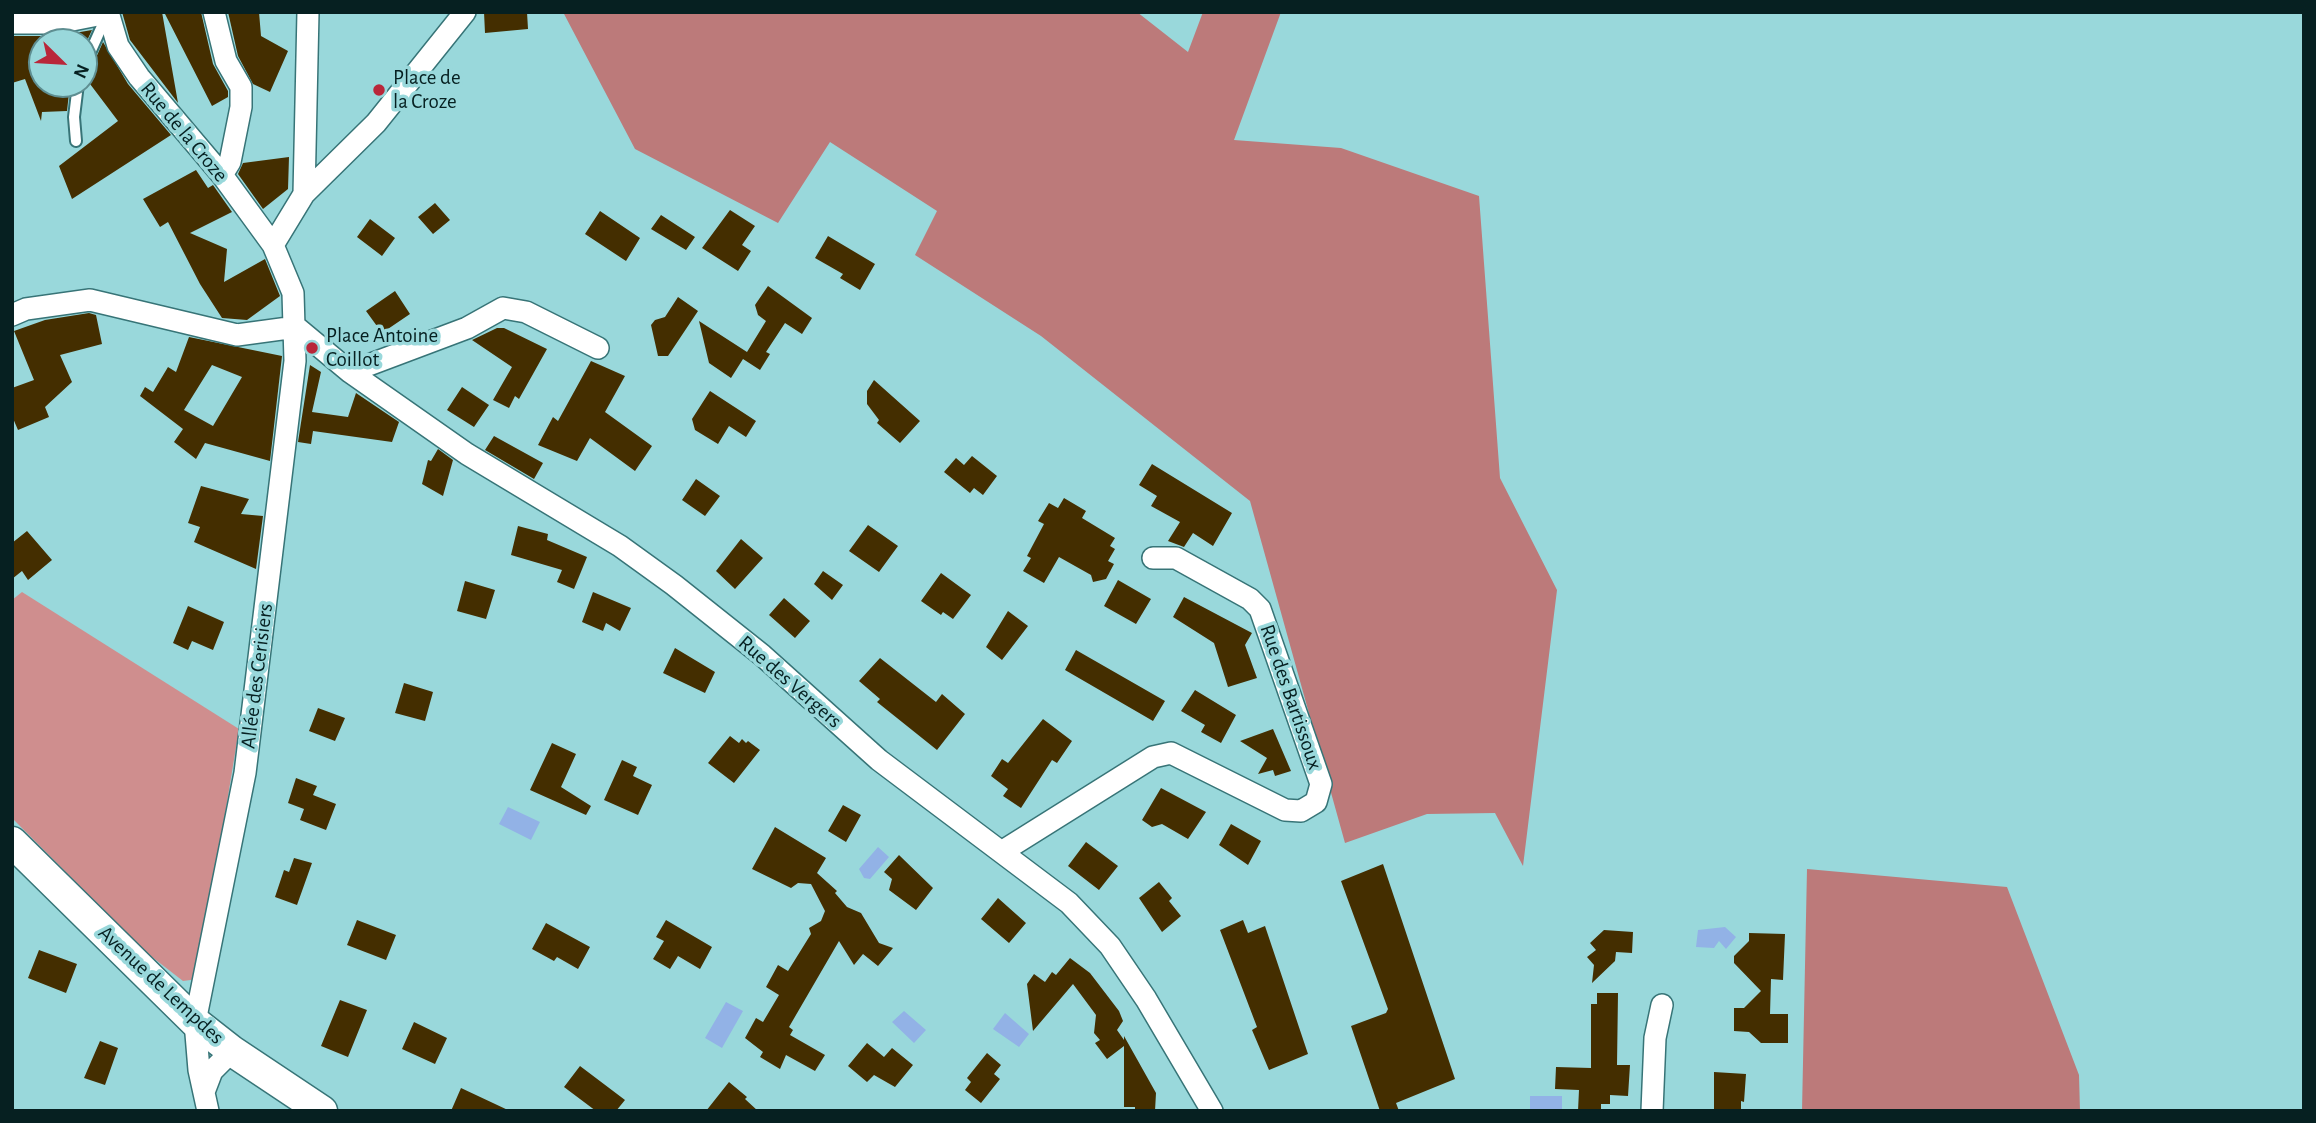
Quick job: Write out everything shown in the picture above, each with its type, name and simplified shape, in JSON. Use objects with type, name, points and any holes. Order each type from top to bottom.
[{"type":"street","points":[[214,12],[226,61],[241,87],[241,107],[230,162],[222,176]]},
{"type":"street","points":[[12,315],[26,309],[90,300],[237,335],[296,327],[293,293],[273,245],[304,194],[376,123],[465,12]]},
{"type":"street","points":[[12,23],[57,23],[108,13]]},
{"type":"street","name":"Rue de la Croze","points":[[108,13],[118,46],[139,77],[222,176],[273,245]]},
{"type":"street","points":[[304,194],[308,22]]},
{"type":"street","points":[[350,372],[467,328],[503,308],[526,312],[598,348]]},
{"type":"street","name":"Rue des Vergers","points":[[296,327],[350,372],[467,454],[620,547],[674,585],[762,655],[879,760],[1069,903],[1110,946],[1212,1111]]},
{"type":"street","name":"Allée des Cerisiers","points":[[206,1102],[195,1022],[245,773],[295,361],[296,327]]},
{"type":"street","name":"Rue des Bartissoux","points":[[1003,851],[1153,757],[1171,752],[1285,810],[1301,811],[1316,802],[1321,784],[1260,609],[1250,599],[1176,558],[1153,558]]},
{"type":"street","name":"Avenue de Lempdes","points":[[13,845],[195,1022],[232,1051],[322,1111]]},
{"type":"street","points":[[1652,1111],[1655,1038],[1662,1005]]},
{"type":"street","points":[[206,1102],[212,1071],[232,1051]]},
{"type":"lane","points":[[98,35],[108,13]]},
{"type":"lane","points":[[76,98],[74,117],[76,141]]},
{"type":"shaded area","points":[[563,12],[1137,12],[1188,52],[1203,12],[1281,12],[1234,140],[1341,148],[1479,196],[1500,478],[1557,590],[1523,866],[1495,813],[1427,814],[1345,843],[1250,501],[1041,336],[915,255],[937,211],[830,142],[778,223],[635,149]]},
{"type":"shaded area","points":[[22,592],[239,729],[198,979],[183,981],[143,950],[12,818],[12,600]]},
{"type":"shaded area","points":[[1807,869],[2007,887],[2079,1075],[2080,1111],[1802,1111]]},
{"type":"water","points":[[508,807],[540,822],[531,840],[499,824]]},
{"type":"water","points":[[878,847],[889,857],[870,879],[864,878],[859,869]]},
{"type":"water","points":[[1725,927],[1736,937],[1726,949],[1719,941],[1714,948],[1696,947],[1698,930]]},
{"type":"water","points":[[726,1002],[743,1011],[722,1048],[705,1038]]},
{"type":"water","points":[[904,1011],[926,1030],[914,1043],[892,1022]]},
{"type":"water","points":[[1005,1013],[1029,1034],[1019,1047],[993,1029]]},
{"type":"water","points":[[1530,1096],[1562,1096],[1562,1110],[1530,1109]]},
{"type":"building","points":[[122,12],[162,12],[178,103],[130,40]]},
{"type":"building","points":[[164,12],[201,12],[213,64],[228,91],[228,97],[212,106]]},
{"type":"building","points":[[228,12],[259,12],[261,36],[288,51],[270,92],[253,84],[238,56]]},
{"type":"building","points":[[484,12],[527,12],[528,29],[485,33]]},
{"type":"building","points":[[12,36],[28,36],[28,87],[25,79],[12,83]]},
{"type":"building","points":[[103,42],[128,84],[171,135],[72,199],[59,166],[118,121],[98,95],[98,53]]},
{"type":"building","points":[[32,98],[68,98],[67,111],[42,112],[41,121]]},
{"type":"building","points":[[289,157],[288,189],[263,209],[238,174],[243,163]]},
{"type":"building","points":[[196,170],[208,188],[213,185],[232,212],[190,233],[227,249],[224,282],[265,259],[280,296],[247,320],[222,318],[200,284],[168,222],[160,227],[143,199]]},
{"type":"building","points":[[435,203],[450,220],[433,234],[418,217]]},
{"type":"building","points":[[730,210],[755,226],[742,245],[751,251],[738,271],[702,248]]},
{"type":"building","points":[[600,211],[640,238],[626,261],[585,234]]},
{"type":"building","points":[[661,215],[695,237],[686,250],[651,229]]},
{"type":"building","points":[[370,219],[395,238],[382,256],[357,237]]},
{"type":"building","points":[[828,236],[875,264],[860,290],[840,278],[843,274],[815,258]]},
{"type":"building","points":[[768,286],[812,318],[802,334],[785,323],[766,352],[770,354],[760,370],[743,359],[731,378],[709,363],[699,321],[747,352],[766,321],[758,315],[755,305]]},
{"type":"building","points":[[395,291],[410,314],[382,333],[366,311]]},
{"type":"building","points":[[678,297],[698,311],[668,356],[658,356],[651,325],[655,320],[665,317]]},
{"type":"building","points":[[89,313],[96,315],[102,344],[60,355],[72,382],[45,407],[49,417],[18,430],[12,416],[12,388],[34,380],[14,331],[45,320]]},
{"type":"building","points":[[497,328],[504,328],[547,349],[519,399],[515,396],[509,408],[493,400],[512,367],[472,340]]},
{"type":"building","points":[[189,337],[282,356],[270,461],[205,443],[196,459],[174,442],[183,429],[140,396],[145,387],[153,392],[168,367],[176,372]],"holes":[[[212,365],[242,377],[213,426],[184,410]]]},
{"type":"building","points":[[591,361],[625,376],[605,412],[652,446],[635,471],[590,438],[577,461],[538,445],[553,417],[558,421]]},
{"type":"building","points":[[310,365],[321,372],[312,412],[348,417],[356,393],[399,422],[392,442],[313,431],[311,444],[298,442]]},
{"type":"building","points":[[874,380],[920,421],[900,443],[877,423],[879,420],[867,404],[867,391]]},
{"type":"building","points":[[462,387],[489,405],[474,427],[447,410]]},
{"type":"building","points":[[710,391],[756,421],[746,437],[729,426],[718,444],[695,430],[692,419]]},
{"type":"building","points":[[494,436],[543,463],[534,479],[485,450]]},
{"type":"building","points":[[438,449],[453,460],[443,496],[422,484],[428,460],[431,461]]},
{"type":"building","points":[[972,456],[997,476],[983,495],[974,488],[970,493],[944,472],[956,458],[964,465]]},
{"type":"building","points":[[1152,464],[1232,513],[1213,546],[1193,533],[1184,547],[1168,541],[1180,522],[1151,506],[1157,496],[1139,485]]},
{"type":"building","points":[[696,479],[720,496],[705,516],[682,500]]},
{"type":"building","points":[[201,486],[249,499],[241,514],[263,516],[256,569],[194,542],[200,527],[188,523]]},
{"type":"building","points":[[1064,498],[1086,511],[1082,518],[1115,538],[1110,546],[1115,549],[1108,561],[1114,564],[1106,579],[1093,582],[1091,575],[1059,557],[1044,583],[1023,571],[1031,558],[1027,556],[1044,524],[1038,521],[1049,503],[1058,508]]},
{"type":"building","points":[[868,525],[898,546],[879,572],[849,551]]},
{"type":"building","points":[[518,526],[548,534],[547,540],[587,557],[574,589],[557,582],[562,570],[511,555]]},
{"type":"building","points":[[27,531],[52,560],[28,580],[22,571],[12,579],[12,543]]},
{"type":"building","points":[[741,539],[763,558],[735,589],[716,571]]},
{"type":"building","points":[[823,571],[843,585],[832,600],[814,584]]},
{"type":"building","points":[[941,573],[971,595],[953,619],[943,612],[941,615],[921,601]]},
{"type":"building","points":[[1118,580],[1151,599],[1136,624],[1104,606]]},
{"type":"building","points":[[465,581],[495,590],[486,619],[457,611]]},
{"type":"building","points":[[593,592],[631,608],[620,631],[606,623],[603,631],[582,622]]},
{"type":"building","points":[[1184,597],[1252,633],[1245,645],[1257,678],[1228,687],[1214,643],[1173,617]]},
{"type":"building","points":[[784,598],[810,621],[795,638],[769,615]]},
{"type":"building","points":[[188,606],[224,622],[213,650],[192,641],[188,650],[173,643]]},
{"type":"building","points":[[1008,611],[1028,626],[1002,660],[986,647]]},
{"type":"building","points":[[675,648],[715,672],[705,693],[663,673]]},
{"type":"building","points":[[1076,650],[1165,701],[1153,721],[1065,670]]},
{"type":"building","points":[[880,658],[936,702],[942,694],[965,714],[937,750],[877,702],[880,699],[859,681]]},
{"type":"building","points":[[404,683],[433,692],[425,721],[395,713]]},
{"type":"building","points":[[1195,690],[1236,715],[1221,743],[1201,732],[1205,725],[1181,711]]},
{"type":"building","points":[[318,708],[345,718],[335,741],[309,731]]},
{"type":"building","points":[[1043,719],[1072,741],[1057,763],[1052,760],[1021,808],[1003,796],[1008,789],[991,776],[1002,759],[1008,763]]},
{"type":"building","points":[[1273,729],[1291,771],[1275,776],[1273,770],[1258,774],[1267,758],[1240,741]]},
{"type":"building","points":[[730,736],[739,743],[742,739],[746,743],[748,741],[760,750],[734,783],[708,763]]},
{"type":"building","points":[[552,743],[576,754],[561,787],[591,806],[586,815],[530,790]]},
{"type":"building","points":[[622,760],[637,767],[633,776],[652,785],[638,815],[604,800]]},
{"type":"building","points":[[296,778],[317,786],[313,795],[336,804],[326,830],[300,820],[304,809],[288,803]]},
{"type":"building","points":[[1161,788],[1206,812],[1188,839],[1162,824],[1152,827],[1142,820]]},
{"type":"building","points":[[843,805],[861,815],[846,842],[828,831]]},
{"type":"building","points":[[1231,824],[1261,841],[1248,865],[1219,845]]},
{"type":"building","points":[[775,827],[826,858],[817,873],[837,891],[835,893],[847,907],[861,913],[879,943],[893,948],[878,966],[863,954],[854,965],[839,941],[789,1027],[793,1030],[790,1035],[825,1055],[815,1071],[786,1055],[780,1069],[760,1057],[763,1052],[745,1038],[756,1018],[763,1022],[779,995],[766,987],[778,965],[788,971],[811,934],[809,928],[821,921],[825,911],[811,884],[798,883],[791,888],[752,869]]},
{"type":"building","points":[[1086,842],[1118,866],[1099,890],[1068,866]]},
{"type":"building","points":[[899,855],[933,888],[916,910],[889,890],[892,879],[884,872]]},
{"type":"building","points":[[294,858],[312,863],[297,905],[275,897],[284,870],[289,872]]},
{"type":"building","points":[[1383,864],[1455,1079],[1396,1103],[1399,1111],[1380,1111],[1351,1026],[1386,1013],[1388,1009],[1341,881]]},
{"type":"building","points":[[1159,882],[1172,898],[1169,901],[1181,916],[1162,932],[1139,898]]},
{"type":"building","points":[[998,898],[1026,923],[1009,943],[981,919]]},
{"type":"building","points":[[357,920],[396,935],[386,960],[347,945]]},
{"type":"building","points":[[666,920],[712,947],[700,969],[678,956],[670,969],[653,959],[664,941],[656,937]]},
{"type":"building","points":[[1243,920],[1248,933],[1265,926],[1308,1054],[1269,1070],[1252,1030],[1257,1027],[1220,930]]},
{"type":"building","points":[[546,923],[590,947],[578,969],[557,957],[554,961],[532,949]]},
{"type":"building","points":[[1604,930],[1633,932],[1632,953],[1616,952],[1615,961],[1592,983],[1594,965],[1587,957],[1596,950],[1590,943]]},
{"type":"building","points":[[1749,933],[1785,934],[1783,980],[1771,979],[1770,1014],[1788,1014],[1788,1043],[1761,1043],[1749,1032],[1734,1031],[1734,1008],[1744,1008],[1761,991],[1734,963],[1734,956],[1749,941]]},
{"type":"building","points":[[39,950],[77,964],[66,993],[28,978]]},
{"type":"building","points":[[1070,958],[1090,973],[1119,1011],[1123,1021],[1117,1030],[1124,1040],[1124,1036],[1156,1093],[1155,1111],[1135,1111],[1135,1107],[1124,1107],[1124,1046],[1107,1059],[1095,1043],[1100,1040],[1094,1033],[1096,1015],[1073,984],[1033,1031],[1027,984],[1034,974],[1045,982],[1052,972],[1056,975]]},
{"type":"building","points":[[1597,993],[1618,993],[1617,1065],[1630,1065],[1628,1096],[1610,1095],[1610,1104],[1601,1104],[1601,1111],[1578,1111],[1579,1090],[1555,1089],[1556,1067],[1591,1068],[1591,1004],[1597,1004]]},
{"type":"building","points":[[340,1000],[367,1010],[348,1057],[321,1046]]},
{"type":"building","points":[[414,1022],[447,1038],[435,1064],[402,1049]]},
{"type":"building","points":[[100,1041],[118,1048],[105,1085],[84,1078]]},
{"type":"building","points":[[867,1043],[884,1057],[892,1048],[913,1065],[895,1087],[874,1075],[867,1082],[848,1066]]},
{"type":"building","points":[[987,1053],[1001,1065],[994,1074],[1000,1079],[981,1103],[965,1090],[971,1082],[967,1078]]},
{"type":"building","points":[[580,1066],[625,1100],[616,1111],[596,1111],[564,1087]]},
{"type":"building","points":[[1714,1072],[1746,1074],[1741,1111],[1714,1111]]},
{"type":"building","points":[[729,1082],[747,1097],[745,1099],[758,1111],[706,1111]]},
{"type":"building","points":[[461,1088],[510,1111],[451,1111]]},
{"type":"place","name":"Place de la Croze","points":[[379,90]]},
{"type":"place","name":"Place Antoine Coillot","points":[[312,348]]}]
